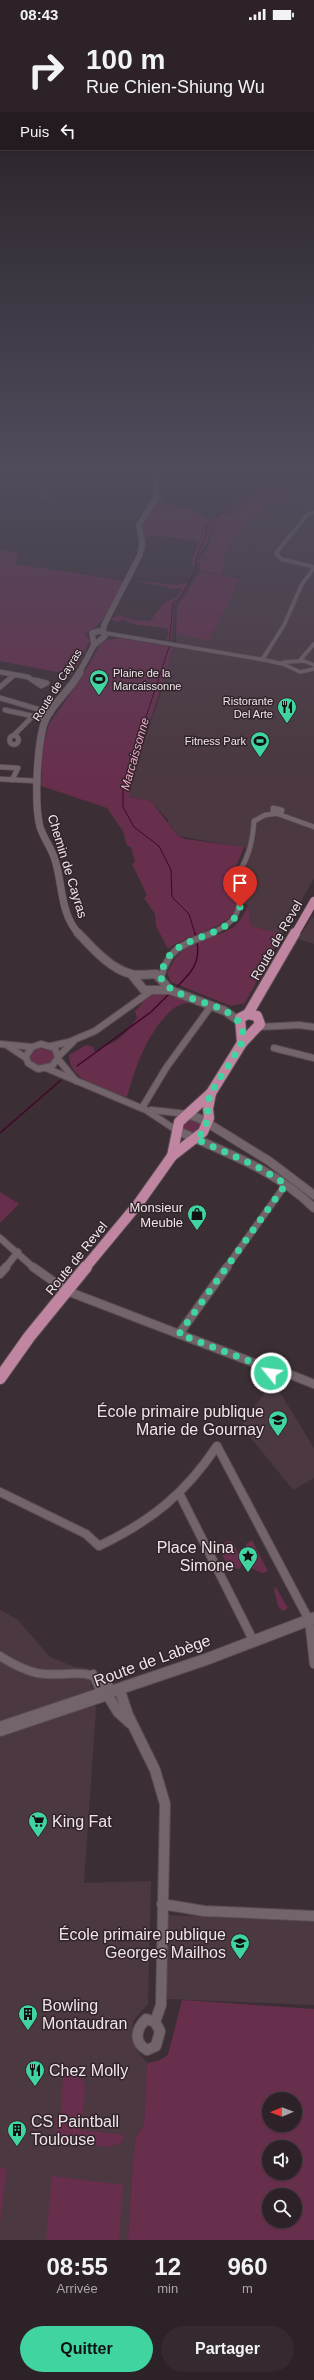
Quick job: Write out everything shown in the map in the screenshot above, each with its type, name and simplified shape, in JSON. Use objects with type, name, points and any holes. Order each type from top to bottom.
[{"type":"main road","name":"Route de Revel","points":[[172,1156],[176,1130],[187,1114],[211,1093],[242,1044],[250,1021],[262,998],[262,992],[314,901]]},
{"type":"main road","name":"Route de Revel","points":[[0,1378],[67,1291],[138,1204],[172,1156],[196,1139],[203,1132],[208,1122],[211,1093]]},
{"type":"street","points":[[94,634],[104,625],[132,571]]},
{"type":"street","points":[[263,660],[284,625],[302,584],[312,571]]},
{"type":"street","points":[[104,625],[104,635],[119,636],[292,665],[300,672],[312,666]]},
{"type":"street","name":"Route de Cayras","points":[[94,645],[94,634],[104,635]]},
{"type":"street","name":"Route de Cayras","points":[[37,783],[40,739],[46,719],[74,683],[94,645],[104,635]]},
{"type":"street","points":[[292,665],[300,660],[313,645]]},
{"type":"street","points":[[312,666],[313,645]]},
{"type":"street","points":[[300,660],[312,666]]},
{"type":"street","points":[[0,672],[28,677],[35,680]]},
{"type":"street","points":[[0,687],[14,675]]},
{"type":"street","points":[[0,698],[9,702],[51,712]]},
{"type":"street","points":[[2,710],[9,702]]},
{"type":"street","points":[[2,710],[17,703]]},
{"type":"street","points":[[2,710],[46,719]]},
{"type":"street","points":[[15,734],[33,716]]},
{"type":"street","points":[[0,762],[18,765],[18,768]]},
{"type":"street","points":[[0,767],[18,768]]},
{"type":"street","points":[[12,780],[18,768]]},
{"type":"street","points":[[0,779],[37,783]]},
{"type":"street","name":"Chemin de Cayras","points":[[37,783],[41,829],[55,860],[68,918],[81,937],[101,957],[130,974],[144,990],[170,990],[250,1021]]},
{"type":"street","points":[[50,1046],[76,1040],[100,1028],[137,998],[154,990],[162,979],[163,967],[174,951],[194,939],[229,924],[238,913],[238,882],[232,879],[234,875],[238,874],[253,838],[254,821],[278,813],[314,826]]},
{"type":"street","points":[[137,998],[138,984],[146,974],[163,967]]},
{"type":"street","points":[[130,974],[146,974],[162,979],[170,990]]},
{"type":"street","points":[[144,1109],[157,1079],[190,1038],[211,1006]]},
{"type":"street","points":[[250,1021],[272,1025],[314,1027]]},
{"type":"street","points":[[46,1068],[54,1064],[76,1040]]},
{"type":"street","points":[[0,1044],[7,1046],[32,1047],[41,1044],[50,1046],[56,1050],[58,1058],[77,1082]]},
{"type":"street","points":[[7,1046],[26,1058]]},
{"type":"street","points":[[32,1047],[26,1053],[26,1058],[28,1064],[33,1067],[46,1068],[144,1109],[169,1122],[176,1130],[256,1166],[286,1184],[314,1208]]},
{"type":"street","points":[[274,1048],[314,1058]]},
{"type":"street","points":[[144,1109],[187,1114],[208,1122],[220,1133],[285,1171],[314,1195]]},
{"type":"street","points":[[179,1334],[286,1184]]},
{"type":"street","points":[[0,1238],[18,1252],[41,1274],[67,1291],[257,1364],[271,1373],[284,1372],[314,1384]]},
{"type":"street","points":[[0,1274],[18,1252]]},
{"type":"street","points":[[0,1492],[86,1534],[99,1546],[126,1534],[179,1493],[191,1482],[217,1446],[311,1619],[314,1664]]},
{"type":"street","points":[[179,1493],[254,1640]]},
{"type":"street","name":"Route de Labège","points":[[0,1729],[111,1693],[311,1619]]},
{"type":"street","points":[[0,1656],[23,1668],[39,1673],[92,1674],[104,1678],[118,1712],[130,1723]]},
{"type":"street","points":[[92,1674],[99,1686],[111,1693],[140,1738],[163,1794],[165,1817],[161,2005],[155,2022]]},
{"type":"street","points":[[162,1904],[204,1911],[314,1916]]},
{"type":"shaded area","points":[[0,571],[61,571],[124,581],[106,615],[96,627],[85,634],[90,641],[72,675],[0,661]]},
{"type":"shaded area","points":[[201,571],[222,571],[222,574],[240,579]]},
{"type":"shaded area","points":[[222,571],[314,571],[314,879],[282,934],[251,926],[248,905],[236,901],[235,890],[225,882],[227,874],[238,870],[246,848],[178,836],[168,820],[151,801],[129,797],[132,777],[164,684],[162,682],[176,644],[176,634],[209,639],[241,578],[222,574]]},
{"type":"shaded area","points":[[200,572],[240,579],[209,640],[176,634],[177,607]]},
{"type":"shaded area","points":[[130,580],[177,585],[190,582],[174,605],[172,642],[168,642],[166,638],[169,636],[167,628],[137,625],[123,619],[117,622],[111,619],[118,615],[133,620],[150,621],[165,602],[177,597],[182,588],[169,589],[168,587]]},
{"type":"shaded area","points":[[118,638],[174,647],[132,777],[129,797],[151,801],[178,836],[185,839],[244,847],[235,869],[225,877],[225,882],[235,890],[235,909],[232,915],[216,926],[175,944],[168,949],[156,926],[155,914],[144,898],[147,895],[132,864],[135,862],[131,847],[127,846],[123,831],[107,808],[41,786],[42,750],[49,724],[82,677],[102,641]]},
{"type":"shaded area","points":[[248,905],[251,926],[282,934],[245,1003],[231,1006],[171,982],[167,973],[180,952],[192,943],[201,939],[228,931],[242,917]]},
{"type":"shaded area","points":[[312,917],[314,919],[314,944],[298,939]]},
{"type":"shaded area","points":[[158,991],[162,995],[169,993],[191,1002],[174,1008],[150,1037],[134,1073],[127,1097],[90,1083],[75,1072],[70,1064],[69,1055],[86,1045],[94,1047],[94,1051],[100,1051],[103,1046],[114,1042],[127,1032],[137,1018],[135,1011],[143,1003],[140,1000]]},
{"type":"shaded area","points":[[39,1048],[53,1051],[55,1058],[52,1062],[38,1066],[30,1061],[31,1053]]},
{"type":"shaded area","points":[[189,1118],[202,1123],[195,1134],[183,1130],[182,1127]]},
{"type":"shaded area","points":[[0,1192],[19,1204],[0,1223]]},
{"type":"shaded area","name":"École primaire publique Marie de Gournay","points":[[273,1381],[314,1448],[314,1478],[293,1490],[241,1426]]},
{"type":"shaded area","points":[[252,1540],[268,1571],[266,1572],[259,1572],[252,1568],[248,1563],[246,1544]]},
{"type":"shaded area","points":[[228,1541],[232,1542],[243,1560],[240,1569],[232,1567],[223,1558],[221,1545]]},
{"type":"shaded area","points":[[276,1587],[288,1608],[283,1611],[278,1606],[274,1589]]},
{"type":"shaded area","points":[[0,1610],[17,1619],[50,1657],[75,1667],[88,1668],[96,1709],[84,1883],[151,1881],[148,2004],[133,2021],[132,2037],[136,2049],[147,2063],[144,2125],[136,2137],[133,2159],[128,2240],[0,2240]]},
{"type":"shaded area","name":"École primaire publique Georges Mailhos","points":[[168,1915],[314,1922],[314,2005],[166,1999]]},
{"type":"shaded area","points":[[182,2000],[314,2009],[314,2240],[128,2240],[133,2159],[136,2137],[144,2125],[147,2063],[158,2061],[168,2055]]},
{"type":"shaded area","points":[[63,2073],[76,2075],[82,2079],[85,2087],[82,2130],[124,2135],[121,2143],[108,2147],[55,2140],[56,2117],[61,2116]]},
{"type":"shaded area","points":[[0,2168],[7,2169],[0,2223]]},
{"type":"shaded area","points":[[52,2176],[123,2185],[119,2240],[46,2240]]},
{"type":"waterway","name":"Marcaissonne","points":[[195,571],[180,598],[173,603],[169,647],[123,787],[123,807],[134,827],[159,846],[171,870],[172,897],[189,914],[195,934]]},
{"type":"waterway","name":"Marcaissonne","points":[[195,933],[196,937]]},
{"type":"waterway","name":"Marcaissonne","points":[[176,988],[194,967],[198,956],[197,941]]},
{"type":"waterway","name":"Marcaissonne","points":[[77,1066],[151,1012],[170,993]]},
{"type":"waterway","name":"Marcaissonne","points":[[0,1133],[61,1080]]},
{"type":"place","name":"Plaine de la Marcaissonne","points":[[99,696]]},
{"type":"place","name":"Ristorante Del Arte","points":[[287,724]]},
{"type":"place","name":"Fitness Park","points":[[260,758]]},
{"type":"place","name":"Monsieur Meuble","points":[[197,1231]]},
{"type":"place","name":"École primaire publique Marie de Gournay","points":[[278,1437]]},
{"type":"place","name":"Place Nina Simone","points":[[248,1573]]},
{"type":"place","name":"King Fat","points":[[38,1838]]},
{"type":"place","name":"École primaire publique Georges Mailhos","points":[[240,1960]]},
{"type":"place","name":"Bowling Montaudran","points":[[28,2031]]},
{"type":"place","name":"Chez Molly","points":[[35,2087]]},
{"type":"place","name":"CS Paintball Toulouse","points":[[17,2147]]},
{"type":"route","points":[[240,907],[236,917],[229,924],[184,943],[174,951],[163,967],[161,978],[170,990],[225,1011],[237,1018],[242,1027],[242,1044],[234,1054],[211,1093],[208,1109],[208,1122],[203,1132],[196,1139],[256,1166],[286,1184],[283,1186],[179,1334],[257,1364],[271,1373]]}]
